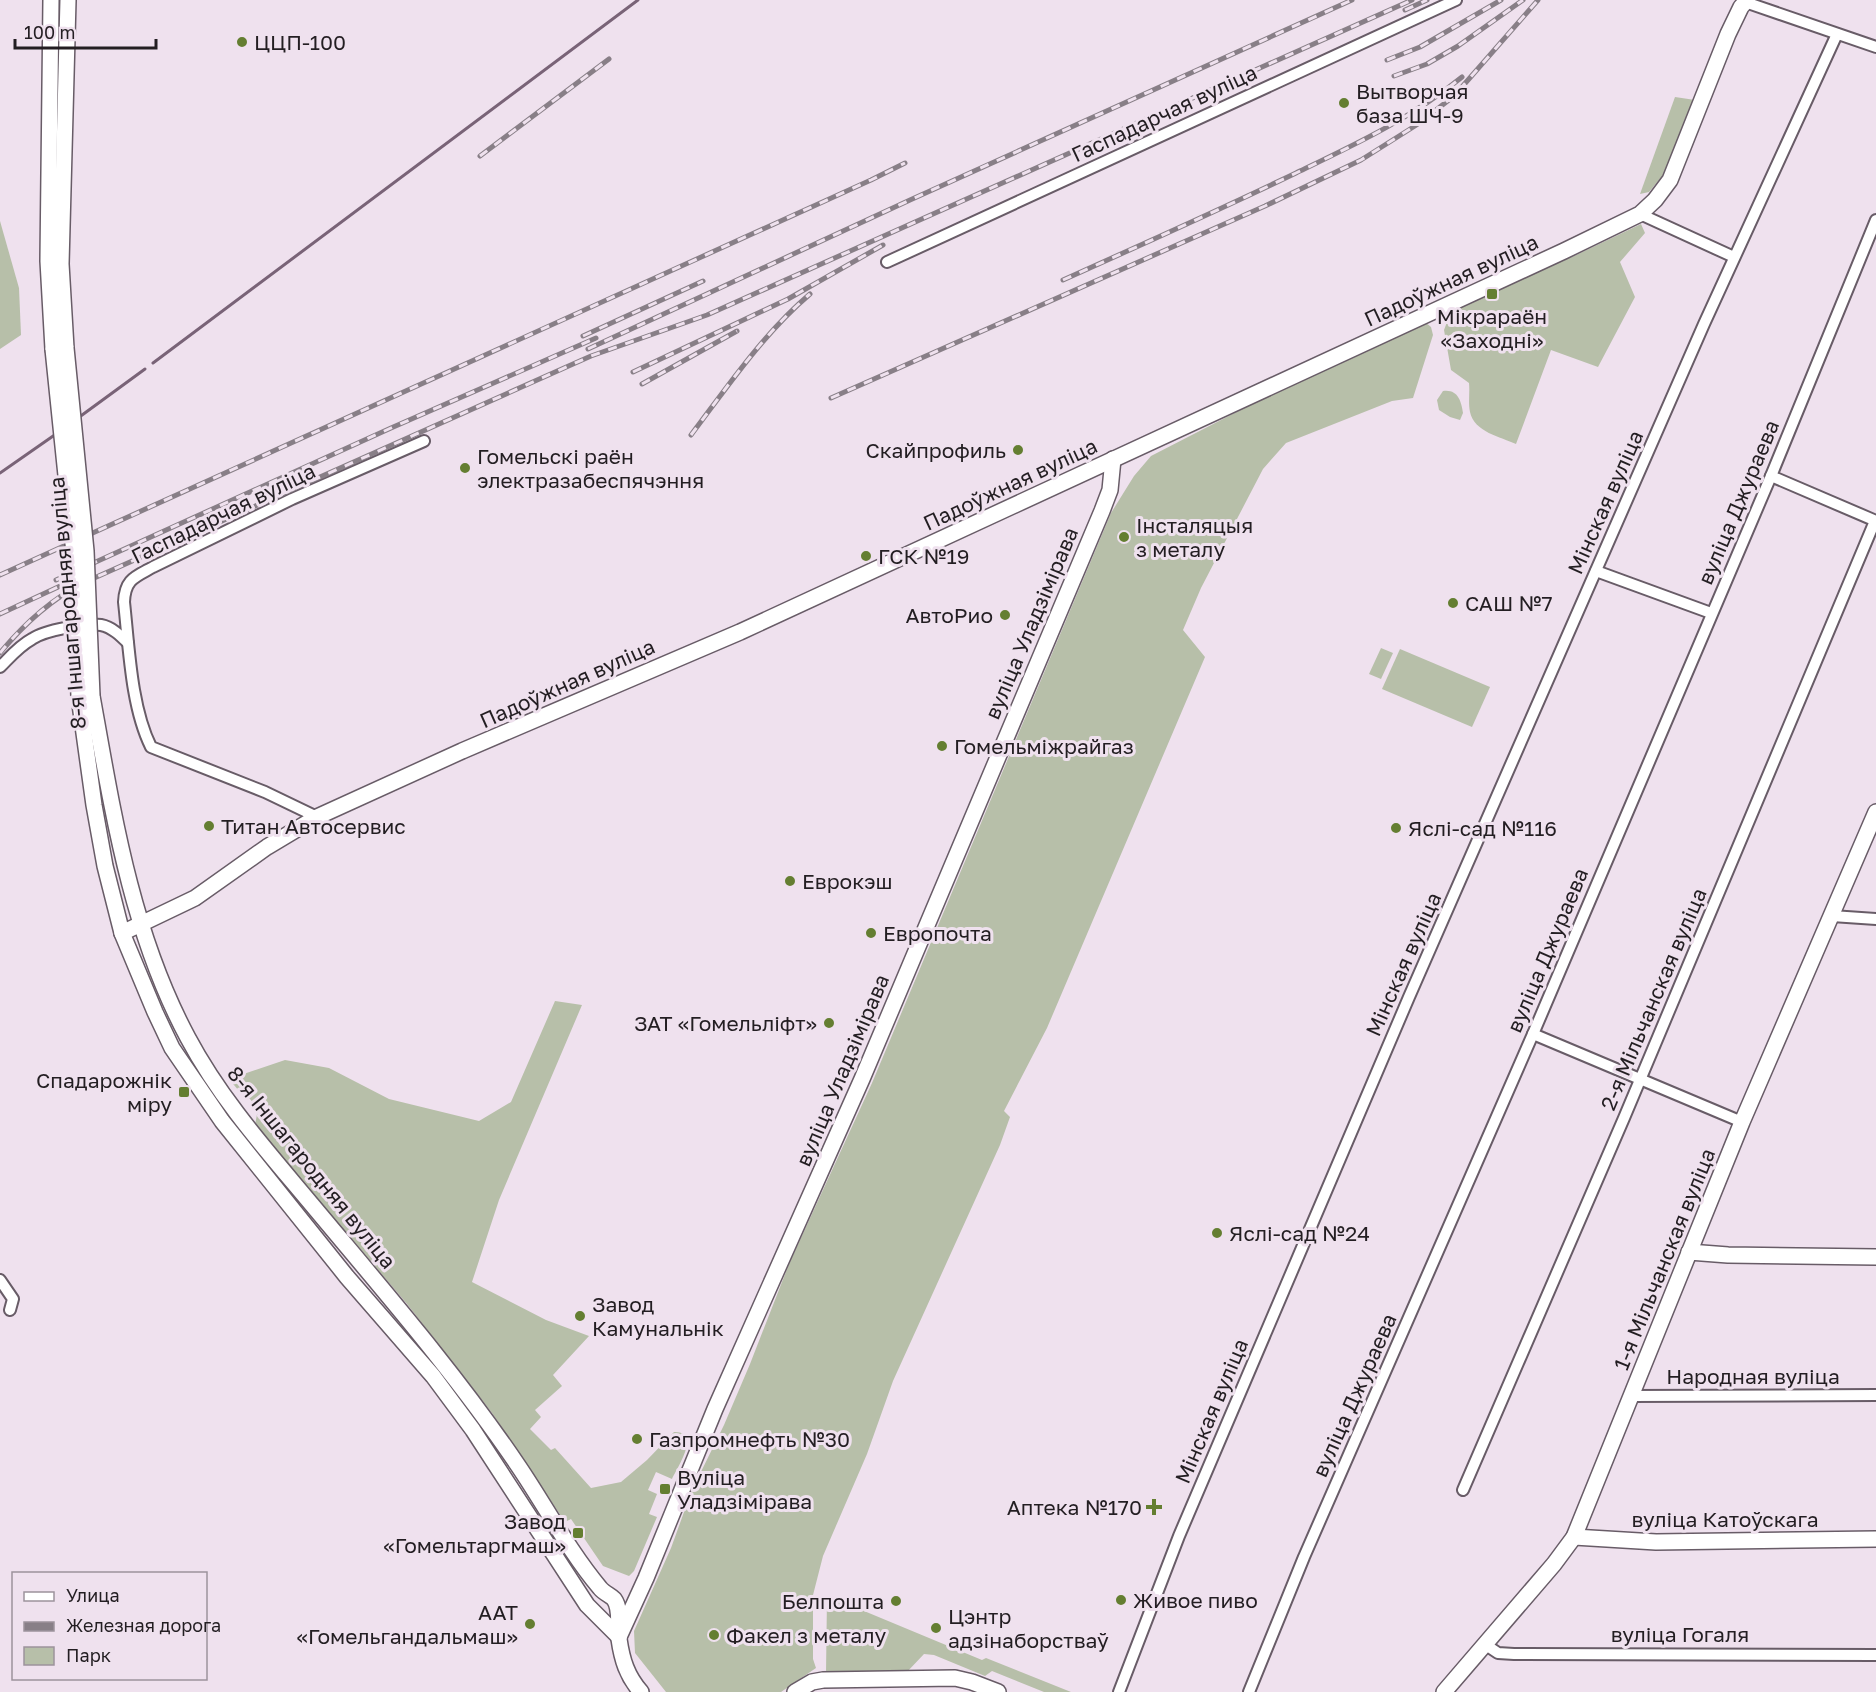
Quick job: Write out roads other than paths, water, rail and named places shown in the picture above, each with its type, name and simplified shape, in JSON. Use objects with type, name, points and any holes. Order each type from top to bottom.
[{"type":"main road","name":"Падоўжная вуліца","points":[[122,933],[195,898],[267,847],[317,817],[740,632],[1640,214],[1671,180],[1728,34],[1746,1]]},
{"type":"main road","points":[[51,7],[68,7]]},
{"type":"main road","name":"8-я Іншагародняя вуліца","points":[[51,7],[55,193]]},
{"type":"main road","name":"8-я Іншагародняя вуліца","points":[[68,7],[49,303],[59,348],[85,697],[98,826],[105,866],[122,933],[172,1048],[222,1121],[347,1276],[432,1376],[473,1430],[587,1605],[601,1622],[619,1636]]},
{"type":"main road","name":"вуліца Уладзімірава","points":[[619,1636],[715,1409],[862,1079],[1102,511],[1110,490],[1113,459]]},
{"type":"main road","name":"8-я Іншагародняя вуліца","points":[[85,697],[125,870],[141,925],[160,979],[189,1040],[227,1101],[446,1367],[519,1467],[565,1540],[602,1591],[614,1600],[619,1616],[619,1636]]},
{"type":"main road","name":"1-я Мільчанская вуліца","points":[[1444,1692],[1554,1564],[1574,1537],[1742,1122],[1876,812]]},
{"type":"main road","points":[[1689,1252],[1728,1255],[1876,1257]]},
{"type":"main road","name":"вуліца Катоўскага","points":[[1574,1537],[1656,1542],[1876,1539]]},
{"type":"main road","points":[[602,1591],[613,1589],[630,1592],[641,1588]]},
{"type":"main road","points":[[619,1636],[626,1671],[641,1692]]},
{"type":"main road","points":[[795,1692],[812,1682],[823,1680],[955,1678],[998,1692]]},
{"type":"street","name":"Гаспадарчая вуліца","points":[[887,262],[1456,0]]},
{"type":"street","points":[[1746,1],[1876,47]]},
{"type":"street","name":"Мінская вуліца","points":[[1119,1692],[1179,1536],[1409,997],[1734,257],[1837,33]]},
{"type":"street","points":[[1640,214],[1734,257]]},
{"type":"street","name":"вуліца Джураева","points":[[1249,1692],[1304,1557],[1533,1034],[1771,476],[1876,220]]},
{"type":"street","name":"Гаспадарчая вуліца","points":[[317,817],[296,805],[151,747],[142,728],[128,643],[123,602],[125,589],[132,579],[292,499],[424,441]]},
{"type":"street","points":[[1771,476],[1876,521]]},
{"type":"street","name":"2-я Мільчанская вуліца","points":[[1463,1490],[1876,521]]},
{"type":"street","points":[[1596,571],[1711,613]]},
{"type":"street","points":[[0,667],[19,647],[47,632],[85,625],[102,625],[116,632],[128,643]]},
{"type":"street","points":[[1832,916],[1876,919]]},
{"type":"street","points":[[1533,1034],[1742,1122]]},
{"type":"street","points":[[0,1280],[13,1299],[10,1310]]},
{"type":"street","name":"Народная вуліца","points":[[1630,1396],[1876,1395]]},
{"type":"street","name":"вуліца Гогаля","points":[[1486,1645],[1498,1653],[1514,1654],[1876,1655]]},
{"type":"waterway","points":[[153,363],[638,0]]},
{"type":"waterway","points":[[78,418],[145,369]]},
{"type":"waterway","points":[[0,473],[56,434]]},
{"type":"railway","points":[[588,349],[1352,0]]},
{"type":"railway","points":[[0,653],[38,613],[83,583],[591,356],[707,315],[1412,0]]},
{"type":"railway","points":[[1405,10],[1427,0]]},
{"type":"railway","points":[[1387,60],[1420,47],[1501,0]]},
{"type":"railway","points":[[1394,76],[1427,64],[1458,46],[1523,0]]},
{"type":"railway","points":[[831,398],[1265,206],[1361,160],[1418,124],[1454,96],[1538,0]]},
{"type":"railway","points":[[480,156],[609,59]]},
{"type":"railway","points":[[1063,280],[1318,163],[1403,118],[1462,77]]},
{"type":"railway","points":[[0,575],[905,163]]},
{"type":"railway","points":[[633,372],[788,299],[883,245]]},
{"type":"railway","points":[[583,336],[703,281]]},
{"type":"railway","points":[[691,435],[761,343],[810,294]]},
{"type":"railway","points":[[642,384],[737,331]]},
{"type":"railway","points":[[56,580],[596,338]]},
{"type":"railway","points":[[0,614],[71,581]]},
{"type":"place","name":"ЦЦП-100","points":[[242,42]]},
{"type":"place","name":"Вытворчая база ШЧ-9","points":[[1344,103]]},
{"type":"place","name":"Мікрараён «Заходні»","points":[[1492,294]]},
{"type":"place","name":"Скайпрофиль","points":[[1018,450]]},
{"type":"place","name":"Гомельскі раён электразабеспячэння","points":[[465,468]]},
{"type":"place","name":"Інсталяцыя з металу","points":[[1124,537]]},
{"type":"place","name":"ГСК №19","points":[[866,556]]},
{"type":"place","name":"САШ №7","points":[[1453,603]]},
{"type":"place","name":"АвтоРио","points":[[1005,615]]},
{"type":"place","name":"Гомельміжрайгаз","points":[[942,746]]},
{"type":"place","name":"Титан Автосервис","points":[[209,826]]},
{"type":"place","name":"Яслі-сад №116","points":[[1396,828]]},
{"type":"place","name":"Еврокэш","points":[[790,881]]},
{"type":"place","name":"Европочта","points":[[871,933]]},
{"type":"place","name":"ЗАТ «Гомельліфт»","points":[[829,1023]]},
{"type":"place","name":"Спадарожнік міру","points":[[184,1092]]},
{"type":"place","name":"Яслі-сад №24","points":[[1217,1233]]},
{"type":"place","name":"Завод Камунальнік","points":[[580,1316]]},
{"type":"place","name":"Газпромнефть №30","points":[[637,1439]]},
{"type":"place","name":"Вуліца Уладзімірава","points":[[665,1489]]},
{"type":"place","name":"Аптека №170","points":[[1154,1507]]},
{"type":"place","name":"Завод «Гомельтаргмаш»","points":[[578,1533]]},
{"type":"place","name":"Живое пиво","points":[[1121,1600]]},
{"type":"place","name":"Белпошта","points":[[896,1601]]},
{"type":"place","name":"ААТ «Гомельгандальмаш»","points":[[530,1624]]},
{"type":"place","name":"Цэнтр адзінаборстваў","points":[[936,1628]]},
{"type":"place","name":"Факел з металу","points":[[714,1635]]}]
